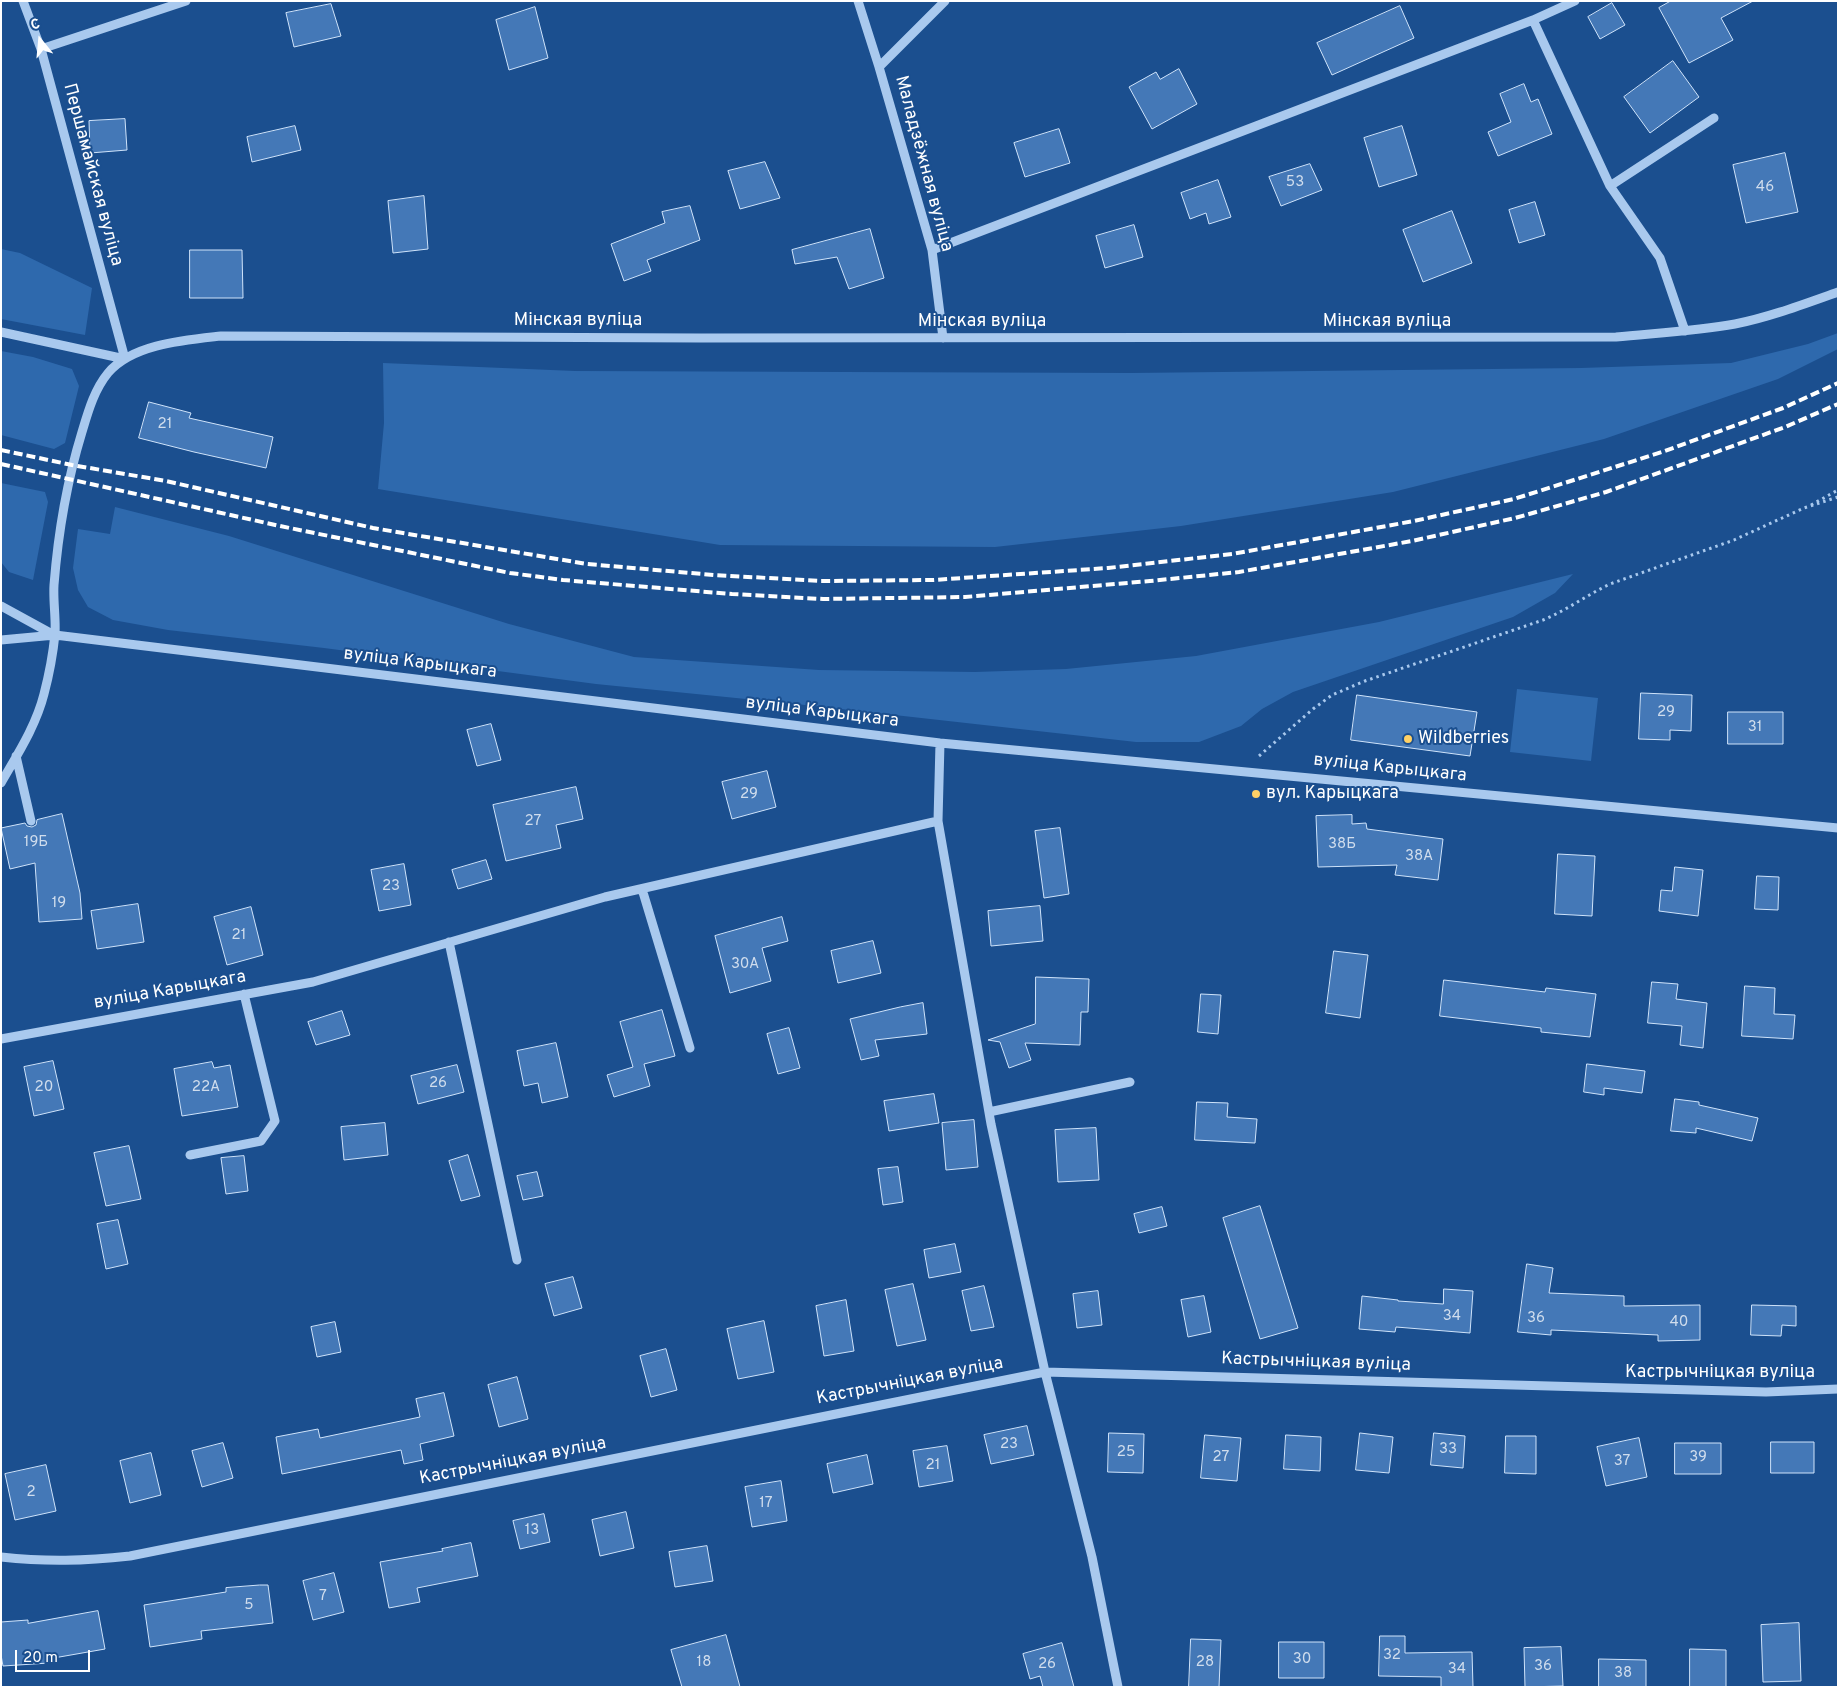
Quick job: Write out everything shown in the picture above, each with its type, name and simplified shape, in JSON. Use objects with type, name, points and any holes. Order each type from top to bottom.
[{"type":"street","name":"Першамайская вуліца","points":[[23,1],[40,49],[125,359]]},
{"type":"street","points":[[40,49],[186,1]]},
{"type":"street","name":"Маладзёжная вуліца","points":[[858,1],[880,67],[932,250],[943,338]]},
{"type":"street","points":[[880,67],[945,1]]},
{"type":"street","points":[[932,250],[1533,20],[1575,1]]},
{"type":"street","points":[[1533,20],[1610,186],[1660,258],[1685,331]]},
{"type":"street","points":[[1610,186],[1714,118]]},
{"type":"street","name":"Мінская вуліца","points":[[125,359],[158,346],[221,336],[1606,337],[1685,331],[1735,324],[1838,292]]},
{"type":"street","points":[[1,332],[125,359]]},
{"type":"street","points":[[1,783],[35,722],[44,695],[54,635],[54,587],[57,552],[72,466],[93,399],[108,372],[125,359]]},
{"type":"street","points":[[1,606],[54,635]]},
{"type":"street","points":[[1,640],[54,635]]},
{"type":"street","name":"вуліца Карыцкага","points":[[54,635],[940,743],[1838,828]]},
{"type":"street","points":[[940,743],[938,821],[989,1112],[1045,1372],[1092,1557],[1118,1687]]},
{"type":"street","points":[[16,756],[31,821]]},
{"type":"street","name":"вуліца Карыцкага","points":[[1,1039],[312,982],[605,897],[938,821]]},
{"type":"street","points":[[642,889],[690,1048]]},
{"type":"street","points":[[449,942],[517,1260]]},
{"type":"street","points":[[190,1155],[261,1140],[275,1121],[244,994]]},
{"type":"street","points":[[989,1112],[1130,1082]]},
{"type":"street","name":"Кастрычніцкая вуліца","points":[[1,1557],[36,1561],[87,1561],[130,1556],[1045,1372],[1766,1392],[1838,1389]]},
{"type":"path","points":[[1242,771],[1332,694],[1365,680],[1543,620],[1562,612],[1594,591],[1734,540],[1838,490]]},
{"type":"path","points":[[1804,508],[1838,498]]},
{"type":"shaded area","points":[[1,249],[20,253],[92,288],[85,335],[1,319]]},
{"type":"shaded area","points":[[1838,333],[1838,349],[1778,379],[1604,439],[1393,492],[1181,526],[995,547],[720,545],[378,489],[384,423],[383,363],[575,371],[1131,373],[1581,368],[1731,363],[1808,344]]},
{"type":"shaded area","points":[[1,351],[33,357],[72,369],[79,386],[65,443],[54,449],[1,435]]},
{"type":"shaded area","points":[[1,483],[45,492],[48,502],[33,580],[9,572],[1,562]]},
{"type":"shaded area","points":[[115,507],[229,536],[509,624],[634,657],[819,670],[975,672],[1066,669],[1196,656],[1379,622],[1573,574],[1555,593],[1513,617],[1293,692],[1262,709],[1241,726],[1199,742],[1136,742],[596,684],[324,648],[168,630],[113,620],[88,607],[78,590],[73,568],[78,529],[110,534]]},
{"type":"shaded area","points":[[1517,689],[1598,698],[1591,761],[1510,752]]},
{"type":"building","points":[[1671,1],[1753,1],[1721,18],[1733,40],[1689,63],[1659,8]]},
{"type":"building","points":[[1612,3],[1625,25],[1600,39],[1588,17]]},
{"type":"building","points":[[331,4],[341,36],[294,47],[286,13]]},
{"type":"building","points":[[1400,6],[1414,38],[1332,75],[1317,43]]},
{"type":"building","points":[[535,7],[548,58],[509,70],[496,20]]},
{"type":"building","points":[[1673,61],[1699,97],[1650,133],[1624,97]]},
{"type":"building","points":[[1179,69],[1197,104],[1152,129],[1129,87],[1156,72],[1160,79]]},
{"type":"building","points":[[1524,84],[1531,102],[1538,99],[1552,134],[1498,156],[1488,132],[1511,122],[1500,94]]},
{"type":"building","points":[[125,119],[127,150],[90,153],[89,121]]},
{"type":"building","points":[[295,126],[301,150],[252,162],[247,137]]},
{"type":"building","points":[[1402,126],[1417,175],[1379,187],[1364,138]]},
{"type":"building","points":[[1059,129],[1070,163],[1025,177],[1014,143]]},
{"type":"building","points":[[1785,153],[1798,212],[1746,223],[1733,165]]},
{"type":"building","points":[[765,162],[780,198],[740,209],[728,171]]},
{"type":"building","points":[[1310,164],[1322,190],[1281,206],[1269,177]]},
{"type":"building","points":[[1218,180],[1231,217],[1209,224],[1206,213],[1190,219],[1181,193]]},
{"type":"building","points":[[424,196],[428,249],[393,253],[388,201]]},
{"type":"building","points":[[1535,202],[1545,235],[1519,243],[1509,210]]},
{"type":"building","points":[[690,206],[700,240],[647,260],[651,271],[624,281],[611,244],[665,223],[662,212]]},
{"type":"building","points":[[1452,211],[1472,263],[1423,282],[1403,230]]},
{"type":"building","points":[[1134,225],[1143,257],[1105,268],[1096,236]]},
{"type":"building","points":[[870,229],[884,278],[849,289],[837,257],[795,264],[792,250]]},
{"type":"building","points":[[190,250],[242,250],[243,298],[190,298]]},
{"type":"building","points":[[149,402],[191,413],[189,418],[273,437],[266,468],[139,438]]},
{"type":"building","points":[[1641,693],[1692,695],[1691,731],[1670,730],[1670,740],[1639,739]]},
{"type":"building","points":[[1357,695],[1477,712],[1470,756],[1351,740]]},
{"type":"building","points":[[1728,712],[1783,712],[1783,744],[1728,744]]},
{"type":"building","points":[[491,724],[501,760],[477,766],[467,730]]},
{"type":"building","points":[[767,771],[776,807],[732,819],[722,782]]},
{"type":"building","points":[[576,787],[583,819],[556,825],[561,848],[506,861],[493,805]]},
{"type":"building","points":[[62,814],[80,893],[82,919],[39,922],[35,863],[10,869],[1,828],[25,823],[27,826],[32,827],[36,825],[37,820]]},
{"type":"building","points":[[1352,815],[1352,824],[1366,823],[1367,829],[1443,839],[1438,880],[1395,875],[1397,865],[1318,867],[1316,816]]},
{"type":"building","points":[[1060,828],[1069,894],[1044,898],[1035,831]]},
{"type":"building","points":[[1558,854],[1595,856],[1592,916],[1555,914]]},
{"type":"building","points":[[486,860],[492,879],[458,889],[452,870]]},
{"type":"building","points":[[404,864],[411,905],[379,911],[371,870]]},
{"type":"building","points":[[1675,867],[1703,870],[1698,916],[1659,911],[1661,890],[1672,891]]},
{"type":"building","points":[[1757,876],[1779,877],[1778,910],[1755,909]]},
{"type":"building","points":[[138,904],[144,942],[97,949],[91,911]]},
{"type":"building","points":[[1040,906],[1043,941],[991,946],[988,911]]},
{"type":"building","points":[[251,907],[263,955],[227,965],[214,917]]},
{"type":"building","points":[[782,917],[788,941],[762,948],[771,981],[730,993],[715,936]]},
{"type":"building","points":[[873,941],[881,973],[838,983],[831,951]]},
{"type":"building","points":[[1334,951],[1368,955],[1360,1018],[1326,1013]]},
{"type":"building","points":[[1036,977],[1089,979],[1088,1012],[1081,1012],[1080,1045],[1025,1043],[1031,1060],[1009,1068],[1000,1042],[988,1040],[1035,1024]]},
{"type":"building","points":[[1444,980],[1545,992],[1546,988],[1596,994],[1590,1037],[1541,1032],[1541,1028],[1440,1016]]},
{"type":"building","points":[[1652,982],[1678,984],[1676,999],[1707,1003],[1703,1048],[1680,1045],[1682,1026],[1648,1023]]},
{"type":"building","points":[[1745,986],[1775,988],[1774,1014],[1795,1015],[1793,1039],[1742,1036]]},
{"type":"building","points":[[1201,994],[1221,995],[1218,1034],[1198,1032]]},
{"type":"building","points":[[923,1003],[927,1034],[875,1040],[879,1056],[861,1060],[850,1019]]},
{"type":"building","points":[[662,1010],[675,1056],[644,1064],[650,1086],[614,1097],[607,1075],[633,1067],[620,1022]]},
{"type":"building","points":[[342,1011],[350,1035],[316,1045],[308,1022]]},
{"type":"building","points":[[789,1028],[800,1068],[778,1074],[767,1034]]},
{"type":"building","points":[[556,1043],[568,1097],[542,1103],[538,1083],[524,1086],[517,1051]]},
{"type":"building","points":[[53,1061],[64,1109],[34,1116],[24,1067]]},
{"type":"building","points":[[212,1062],[214,1068],[230,1065],[238,1107],[182,1116],[174,1069]]},
{"type":"building","points":[[1587,1064],[1645,1071],[1642,1093],[1604,1088],[1604,1095],[1584,1092]]},
{"type":"building","points":[[457,1065],[464,1092],[418,1104],[411,1076]]},
{"type":"building","points":[[934,1094],[939,1123],[889,1131],[884,1101]]},
{"type":"building","points":[[1675,1099],[1699,1102],[1699,1105],[1758,1118],[1752,1141],[1696,1128],[1696,1133],[1671,1131]]},
{"type":"building","points":[[1197,1102],[1228,1103],[1227,1117],[1257,1119],[1255,1143],[1195,1140]]},
{"type":"building","points":[[974,1120],[978,1167],[946,1170],[942,1123]]},
{"type":"building","points":[[385,1123],[388,1155],[344,1160],[341,1127]]},
{"type":"building","points":[[1096,1128],[1099,1180],[1058,1182],[1055,1130]]},
{"type":"building","points":[[129,1146],[141,1199],[106,1206],[94,1153]]},
{"type":"building","points":[[468,1155],[480,1196],[461,1201],[449,1161]]},
{"type":"building","points":[[244,1156],[248,1191],[226,1194],[221,1158]]},
{"type":"building","points":[[898,1167],[903,1202],[883,1205],[878,1169]]},
{"type":"building","points":[[537,1172],[543,1196],[523,1200],[517,1176]]},
{"type":"building","points":[[1260,1206],[1298,1328],[1260,1339],[1223,1218]]},
{"type":"building","points":[[1162,1207],[1167,1226],[1139,1233],[1134,1214]]},
{"type":"building","points":[[118,1220],[128,1264],[106,1269],[97,1224]]},
{"type":"building","points":[[955,1244],[961,1272],[929,1278],[924,1250]]},
{"type":"building","points":[[1527,1264],[1553,1268],[1549,1293],[1624,1296],[1624,1306],[1700,1305],[1700,1340],[1658,1341],[1658,1335],[1551,1330],[1551,1335],[1518,1332]]},
{"type":"building","points":[[573,1277],[582,1308],[554,1316],[545,1284]]},
{"type":"building","points":[[913,1284],[926,1340],[897,1346],[885,1290]]},
{"type":"building","points":[[984,1286],[994,1327],[971,1331],[962,1291]]},
{"type":"building","points":[[1444,1289],[1473,1291],[1470,1333],[1396,1327],[1395,1332],[1359,1329],[1362,1296],[1443,1304]]},
{"type":"building","points":[[1098,1291],[1102,1325],[1077,1328],[1073,1294]]},
{"type":"building","points":[[1204,1296],[1211,1332],[1188,1337],[1181,1300]]},
{"type":"building","points":[[846,1300],[854,1351],[824,1356],[816,1306]]},
{"type":"building","points":[[1752,1305],[1796,1306],[1796,1326],[1782,1325],[1781,1336],[1751,1335]]},
{"type":"building","points":[[764,1321],[774,1372],[738,1379],[727,1329]]},
{"type":"building","points":[[335,1322],[341,1352],[317,1357],[311,1327]]},
{"type":"building","points":[[666,1349],[677,1390],[651,1397],[640,1356]]},
{"type":"building","points":[[517,1377],[528,1419],[499,1427],[488,1385]]},
{"type":"building","points":[[444,1393],[454,1436],[420,1444],[423,1460],[404,1464],[401,1450],[282,1474],[276,1437],[318,1429],[320,1438],[420,1417],[416,1399]]},
{"type":"building","points":[[1027,1426],[1034,1455],[991,1464],[984,1435]]},
{"type":"building","points":[[1109,1433],[1144,1434],[1143,1473],[1108,1472]]},
{"type":"building","points":[[1360,1433],[1393,1437],[1389,1473],[1356,1470]]},
{"type":"building","points":[[1434,1433],[1465,1436],[1463,1468],[1431,1465]]},
{"type":"building","points":[[1205,1435],[1241,1438],[1237,1481],[1201,1478]]},
{"type":"building","points":[[1286,1435],[1321,1437],[1320,1471],[1284,1469]]},
{"type":"building","points":[[1506,1436],[1536,1436],[1536,1474],[1505,1473]]},
{"type":"building","points":[[1639,1438],[1647,1477],[1606,1486],[1597,1447]]},
{"type":"building","points":[[1771,1442],[1814,1442],[1814,1473],[1771,1473]]},
{"type":"building","points":[[223,1443],[233,1478],[202,1487],[192,1451]]},
{"type":"building","points":[[1675,1443],[1721,1443],[1721,1474],[1675,1474]]},
{"type":"building","points":[[947,1446],[953,1481],[919,1487],[913,1451]]},
{"type":"building","points":[[151,1453],[161,1495],[130,1503],[120,1461]]},
{"type":"building","points":[[867,1455],[873,1484],[833,1493],[827,1464]]},
{"type":"building","points":[[46,1465],[56,1511],[15,1520],[5,1474]]},
{"type":"building","points":[[781,1481],[787,1521],[752,1527],[745,1487]]},
{"type":"building","points":[[626,1512],[634,1548],[600,1556],[592,1520]]},
{"type":"building","points":[[544,1514],[550,1542],[520,1549],[513,1521]]},
{"type":"building","points":[[471,1543],[478,1576],[417,1588],[420,1602],[389,1608],[380,1562],[443,1551],[442,1549]]},
{"type":"building","points":[[707,1546],[713,1581],[675,1587],[669,1552]]},
{"type":"building","points":[[334,1573],[344,1612],[313,1620],[303,1581]]},
{"type":"building","points":[[268,1585],[273,1623],[201,1631],[202,1639],[150,1647],[144,1605],[226,1592],[226,1588]]},
{"type":"building","points":[[98,1611],[105,1649],[48,1659],[49,1663],[3,1666],[1,1622],[28,1620],[28,1623]]},
{"type":"building","points":[[1799,1623],[1801,1681],[1763,1682],[1761,1625]]},
{"type":"building","points":[[726,1635],[740,1687],[682,1687],[671,1650]]},
{"type":"building","points":[[1380,1636],[1405,1636],[1405,1653],[1472,1652],[1473,1687],[1441,1687],[1441,1677],[1379,1676]]},
{"type":"building","points":[[1191,1639],[1221,1640],[1219,1687],[1189,1687]]},
{"type":"building","points":[[1279,1642],[1324,1642],[1324,1678],[1279,1678]]},
{"type":"building","points":[[1062,1643],[1074,1687],[1043,1687],[1040,1676],[1030,1679],[1023,1654]]},
{"type":"building","points":[[1561,1647],[1563,1686],[1525,1687],[1524,1648]]},
{"type":"building","points":[[1690,1649],[1726,1650],[1726,1687],[1690,1687]]},
{"type":"building","points":[[1599,1659],[1646,1660],[1646,1687],[1599,1687]]},
{"type":"railway","points":[[1,450],[72,465],[166,481],[373,528],[587,564],[714,575],[821,581],[933,580],[1108,568],[1232,554],[1414,521],[1514,499],[1662,452],[1783,408],[1838,383]]},
{"type":"railway","points":[[1,464],[280,526],[510,573],[563,580],[732,594],[823,599],[965,597],[1239,572],[1412,541],[1515,518],[1606,492],[1785,427],[1838,404]]},
{"type":"place","name":"Wildberries","points":[[1408,739]]},
{"type":"place","name":"вул. Карыцкага","points":[[1256,794]]}]
